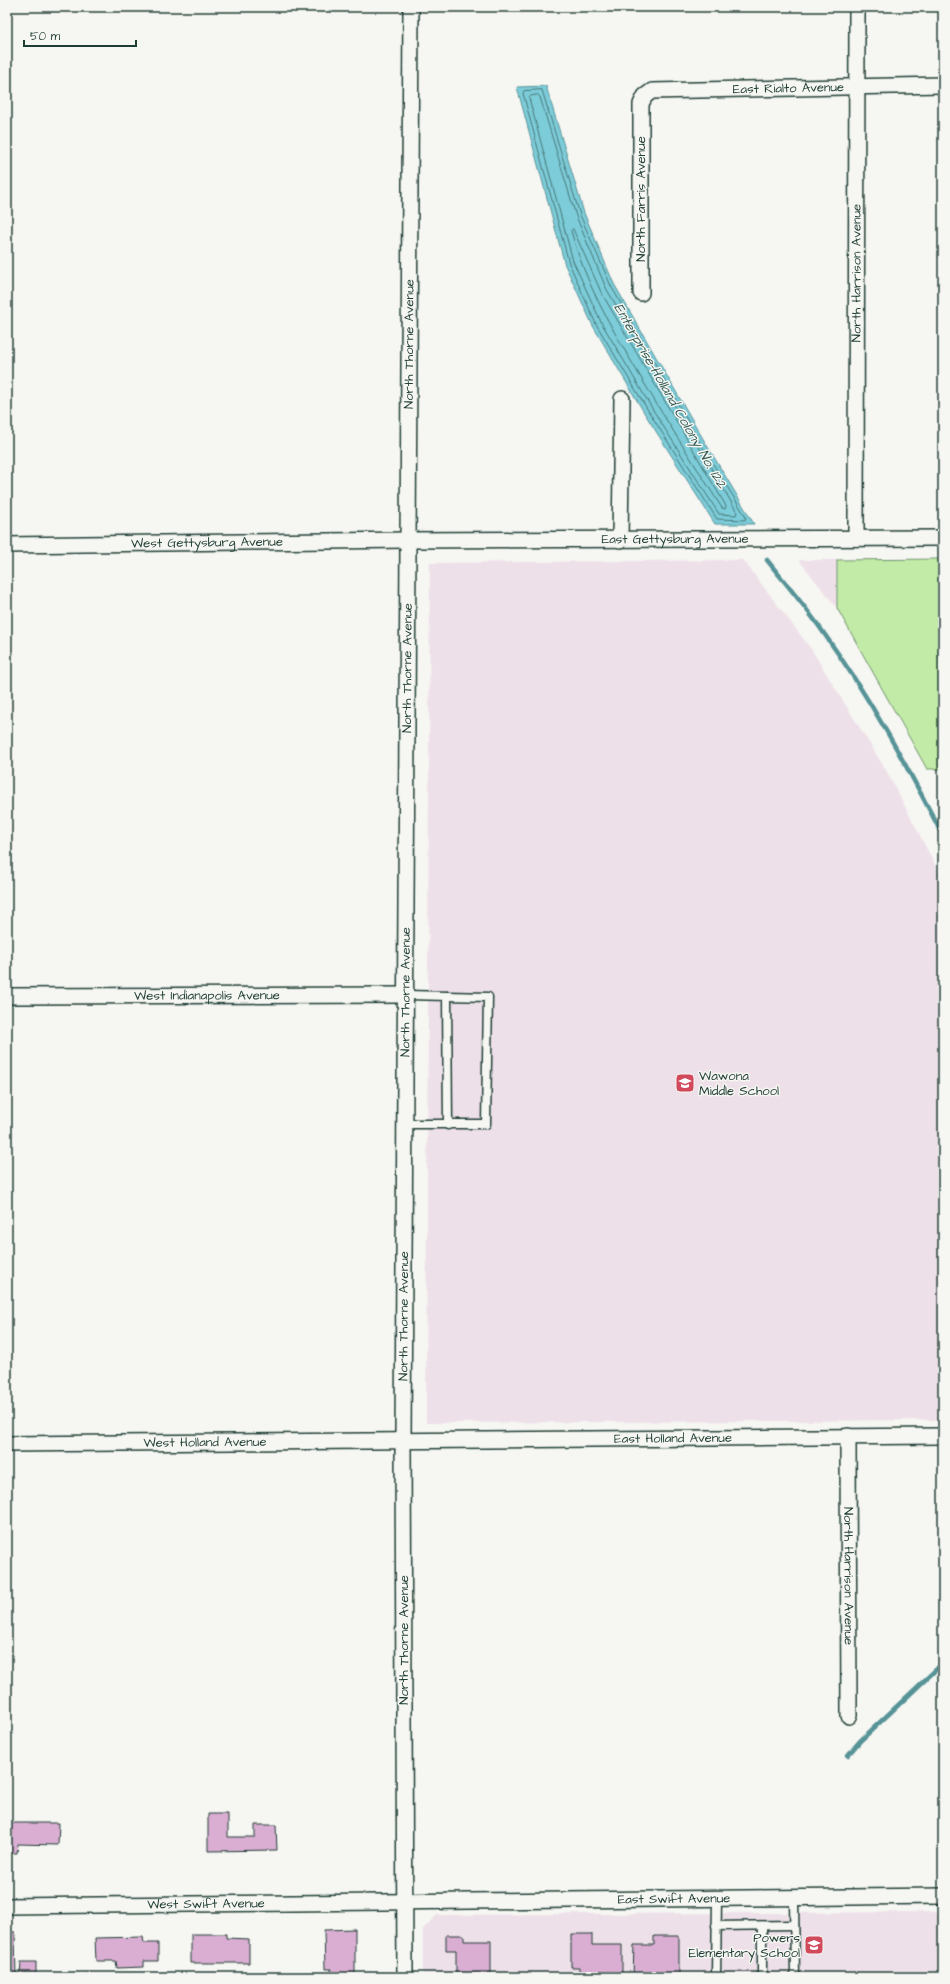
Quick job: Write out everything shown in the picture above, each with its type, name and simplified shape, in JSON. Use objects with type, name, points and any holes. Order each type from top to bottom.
[{"type":"street","name":"North Thorne Avenue","points":[[405,1977],[406,1901],[403,1441],[407,995],[407,540],[411,7]]},
{"type":"street","name":"North Harrison Avenue","points":[[856,538],[857,7]]},
{"type":"street","name":"East Rialto Avenue","points":[[641,104],[645,96],[652,91],[943,85]]},
{"type":"street","name":"North Farris Avenue","points":[[641,104],[641,293]]},
{"type":"street","points":[[620,540],[622,399]]},
{"type":"street","name":"East Gettysburg Avenue","points":[[407,540],[943,538]]},
{"type":"street","name":"West Gettysburg Avenue","points":[[7,545],[407,540]]},
{"type":"street","name":"West Indianapolis Avenue","points":[[7,996],[407,995]]},
{"type":"street","name":"North Harrison Avenue","points":[[848,1436],[848,1716]]},
{"type":"street","name":"East Holland Avenue","points":[[403,1441],[943,1436]]},
{"type":"street","name":"West Holland Avenue","points":[[7,1444],[403,1441]]},
{"type":"street","name":"East Swift Avenue","points":[[406,1901],[943,1896]]},
{"type":"street","name":"West Swift Avenue","points":[[7,1906],[406,1901]]},
{"type":"lane","points":[[406,1124],[486,1124],[488,997],[407,995]]},
{"type":"lane","points":[[448,996],[448,1125]]},
{"type":"lane","points":[[716,1977],[717,1898]]},
{"type":"lane","points":[[794,1898],[796,1977]]},
{"type":"lane","points":[[716,1926],[794,1925]]},
{"type":"lane","points":[[762,1926],[762,1977]]},
{"type":"shaded area","name":"Wawona Middle School","points":[[743,560],[811,649],[886,770],[943,880],[943,1420],[426,1423],[430,563]]},
{"type":"shaded area","points":[[799,560],[837,560],[837,608]]},
{"type":"shaded area","points":[[943,1912],[943,1977],[423,1977],[423,1929],[437,1915]]},
{"type":"green space","points":[[943,559],[943,769],[927,769],[837,608],[837,560]]},
{"type":"water","points":[[546,86],[584,213],[614,284],[754,524],[715,524],[645,414],[593,326],[565,265],[517,87]]},
{"type":"building","points":[[208,1814],[228,1814],[228,1837],[255,1837],[255,1825],[276,1825],[277,1850],[208,1851]]},
{"type":"building","points":[[7,1823],[59,1823],[58,1845],[18,1844],[17,1853],[7,1853]]},
{"type":"building","points":[[355,1929],[355,1977],[331,1977],[331,1969],[325,1969],[324,1930]]},
{"type":"building","points":[[7,1932],[15,1932],[16,1977],[7,1977]]},
{"type":"building","points":[[191,1934],[226,1934],[226,1938],[249,1939],[249,1963],[191,1963]]},
{"type":"building","points":[[571,1934],[592,1934],[592,1945],[622,1945],[622,1977],[579,1977],[579,1967],[571,1967]]},
{"type":"building","points":[[446,1935],[464,1935],[464,1941],[491,1941],[491,1977],[477,1977],[477,1974],[456,1974],[456,1950],[446,1950]]},
{"type":"building","points":[[654,1936],[679,1936],[679,1977],[633,1977],[634,1945],[654,1945]]},
{"type":"building","points":[[143,1937],[144,1943],[158,1943],[158,1961],[144,1961],[144,1967],[117,1968],[116,1961],[96,1961],[95,1938]]},
{"type":"building","points":[[21,1962],[36,1962],[36,1977],[20,1977]]},
{"type":"building","points":[[84,1975],[119,1975],[119,1977],[84,1977]]},
{"type":"waterway","name":"Enterprise-Holland Colony No. 122","points":[[767,560],[803,605],[840,656],[872,706],[916,784],[943,836]]},
{"type":"waterway","name":"Enterprise-Holland Colony No. 122","points":[[848,1755],[860,1741],[943,1663]]},
{"type":"place","name":"Wawona Middle School","points":[[685,1083]]},
{"type":"place","name":"Powers Elementary School","points":[[814,1945]]}]
